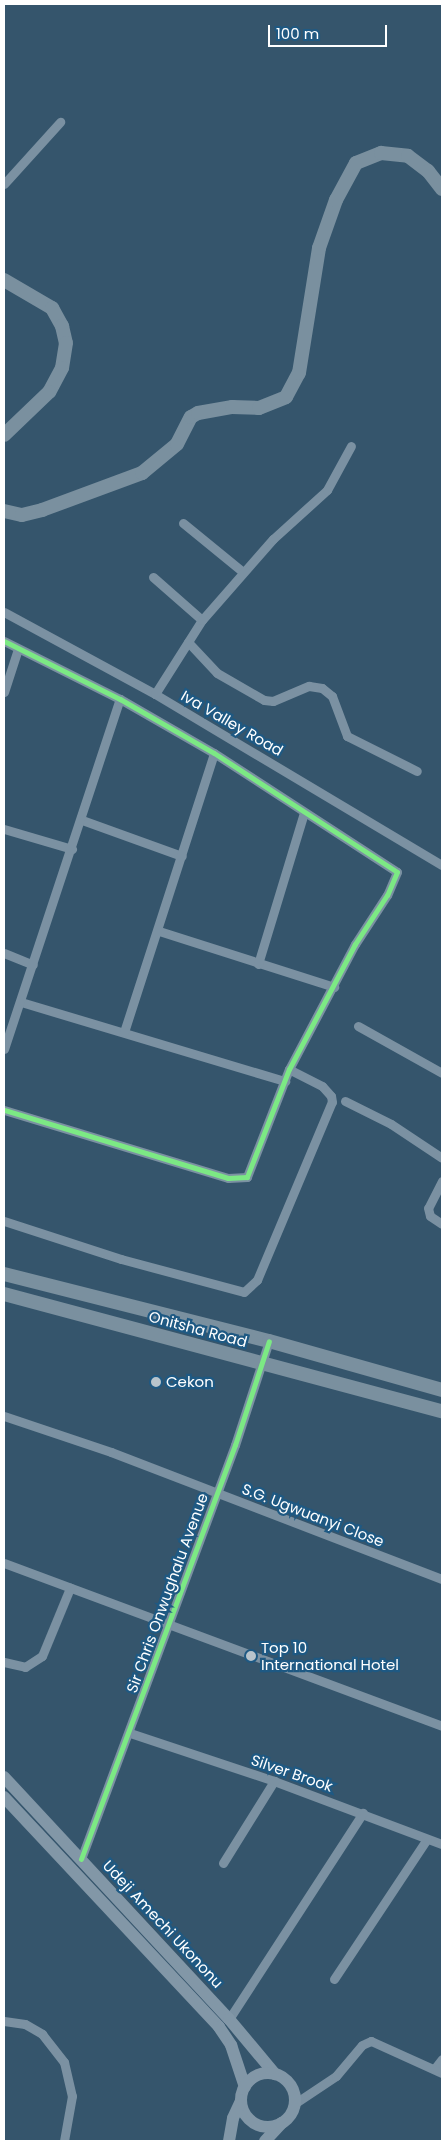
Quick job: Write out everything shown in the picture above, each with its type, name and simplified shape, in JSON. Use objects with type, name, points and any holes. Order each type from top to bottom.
[{"type":"main road","points":[[4,511],[22,515],[42,510],[142,473],[177,444],[191,417],[198,413],[232,406],[260,408],[286,397],[299,373],[319,248],[336,200],[356,163],[381,153],[408,156],[428,171],[442,189]]},
{"type":"main road","points":[[4,280],[52,308],[62,326],[66,343],[65,358],[49,392],[4,435]]},
{"type":"main road","name":"Onitsha Road","points":[[4,1274],[269,1341],[442,1390]]},
{"type":"main road","name":"Onitsha Road","points":[[4,1294],[442,1412]]},
{"type":"main road","name":"Udeji Amechi Ukononu","points":[[4,1777],[81,1859],[126,1918],[219,2027],[231,2044],[245,2087]]},
{"type":"main road","name":"Udeji Amechi Ukononu","points":[[4,1797],[229,2019],[274,2074]]},
{"type":"main road","points":[[229,2141],[233,2118],[245,2087],[258,2076],[274,2074],[288,2082],[294,2104],[283,2122],[265,2141]]},
{"type":"main road","points":[[241,2101],[242,2109],[252,2122],[268,2127],[283,2122]]},
{"type":"street","points":[[4,184],[60,122]]},
{"type":"street","points":[[155,694],[202,620],[272,539],[328,490],[351,446]]},
{"type":"street","points":[[183,522],[244,572]]},
{"type":"street","points":[[153,577],[202,620]]},
{"type":"street","name":"Iva Valley Road","points":[[4,612],[155,694],[442,865]]},
{"type":"street","points":[[4,641],[120,699],[214,753],[397,872],[388,895],[355,944],[334,987],[289,1069],[253,1167],[247,1177],[239,1179],[4,1110]]},
{"type":"street","points":[[188,642],[217,673],[264,700],[273,701],[309,686],[322,688],[332,696],[347,736],[417,771]]},
{"type":"street","points":[[4,692],[18,649]]},
{"type":"street","points":[[4,1050],[82,820],[120,699]]},
{"type":"street","points":[[124,1032],[159,932],[214,753]]},
{"type":"street","points":[[258,964],[304,813]]},
{"type":"street","points":[[82,820],[182,856]]},
{"type":"street","points":[[4,829],[72,849]]},
{"type":"street","points":[[159,932],[334,987]]},
{"type":"street","points":[[4,953],[33,965]]},
{"type":"street","points":[[21,1002],[285,1081]]},
{"type":"street","points":[[358,1026],[442,1073]]},
{"type":"street","points":[[4,1221],[121,1259],[244,1292],[257,1280],[332,1102],[331,1096],[322,1086],[289,1069]]},
{"type":"street","points":[[345,1102],[391,1124],[442,1158]]},
{"type":"street","points":[[442,1181],[428,1208],[430,1216],[442,1224]]},
{"type":"street","name":"Sir Chris Onwughalu Avenue","points":[[81,1859],[130,1733],[217,1493],[269,1341]]},
{"type":"street","name":"S.G. Ugwuanyi Close","points":[[4,1416],[217,1493],[442,1579]]},
{"type":"street","points":[[4,1562],[442,1726]]},
{"type":"street","points":[[4,1662],[25,1667],[42,1656],[70,1588]]},
{"type":"street","name":"Silver Brook","points":[[130,1733],[274,1781],[363,1813],[427,1840],[442,1844]]},
{"type":"street","points":[[223,1863],[274,1781]]},
{"type":"street","points":[[229,2019],[363,1813]]},
{"type":"street","points":[[334,1980],[427,1840]]},
{"type":"street","points":[[4,2021],[25,2024],[42,2034],[64,2062],[72,2096],[64,2141]]},
{"type":"street","points":[[294,2104],[336,2076],[362,2045],[371,2041],[438,2070],[442,2059]]},
{"type":"cycle path","points":[[4,641],[120,699],[214,753],[397,872],[387,895],[355,944],[289,1069],[247,1177],[228,1178],[4,1110]]},
{"type":"cycle path","points":[[81,1859],[235,1445],[269,1341]]},
{"type":"place","name":"Cekon","points":[[156,1382]]},
{"type":"place","name":"Top 10 International Hotel","points":[[251,1656]]}]
